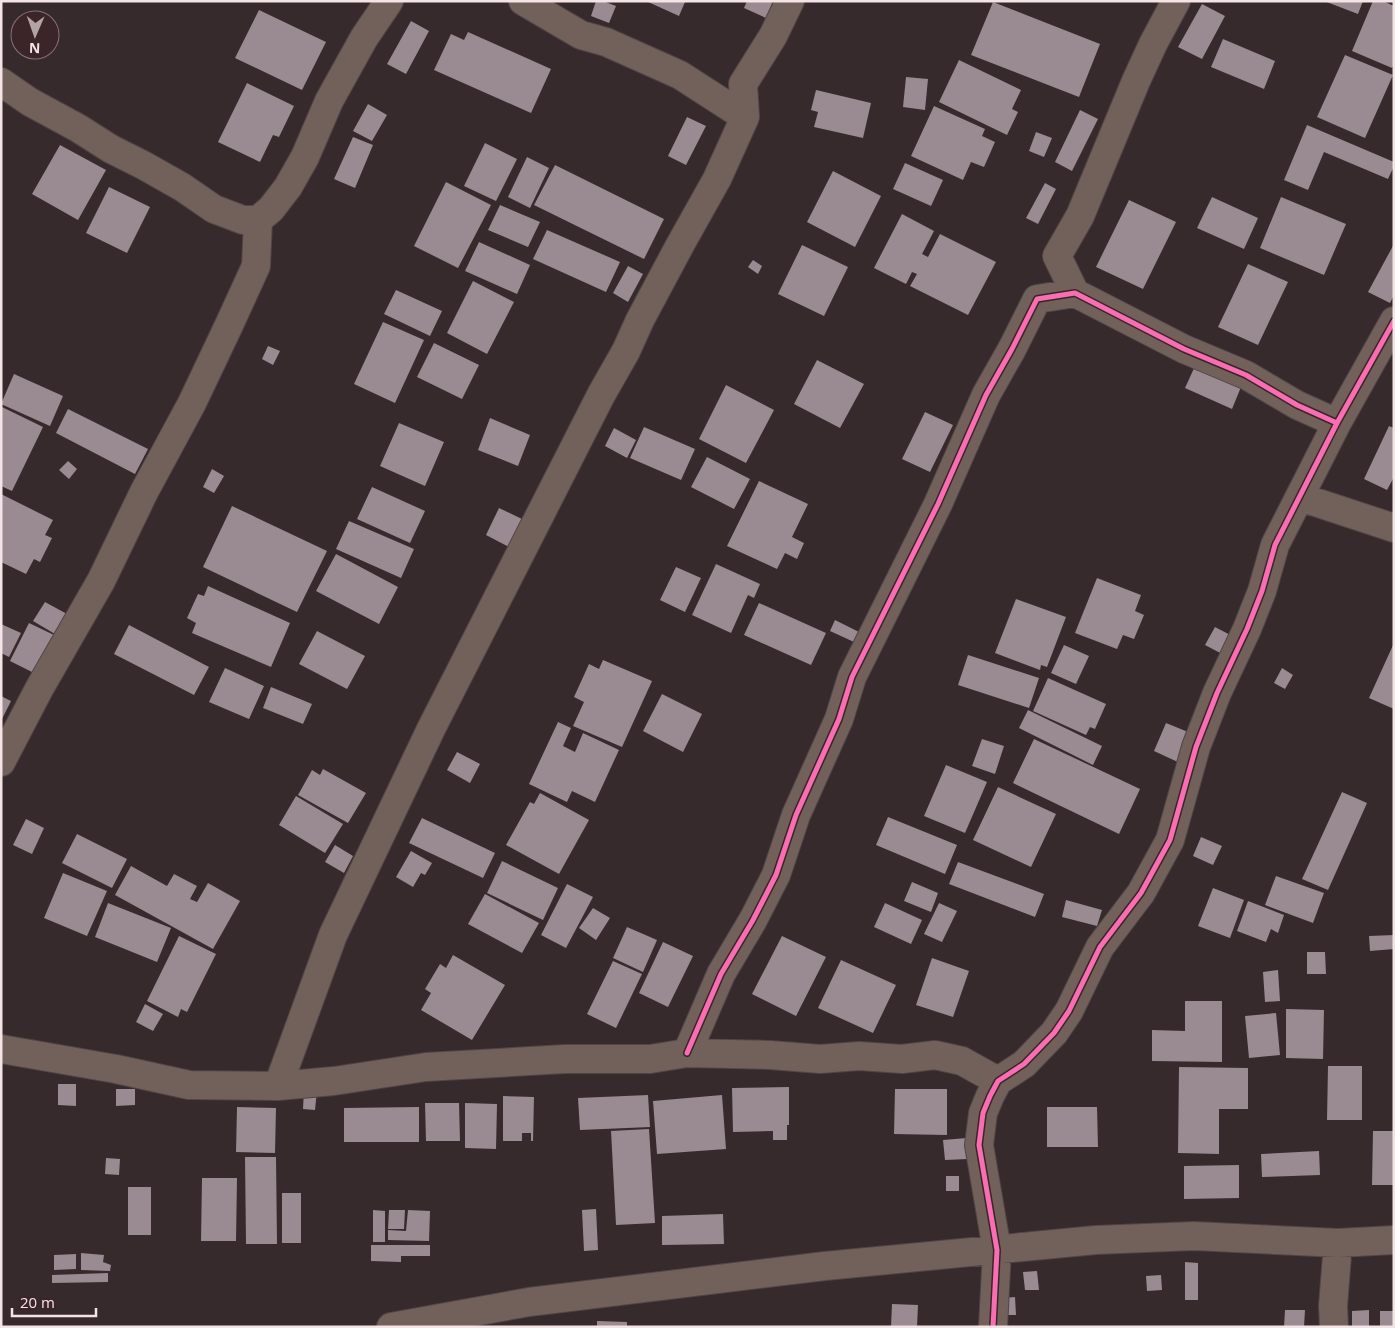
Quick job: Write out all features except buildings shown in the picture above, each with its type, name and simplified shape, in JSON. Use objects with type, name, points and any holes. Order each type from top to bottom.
[{"type":"street","points":[[1,82],[30,102],[78,128],[111,149],[182,187],[214,209],[243,220],[258,220],[271,209],[288,187],[305,157],[329,101],[364,38],[389,1]]},
{"type":"street","points":[[523,1],[581,35],[606,42],[680,75],[745,117]]},
{"type":"street","points":[[278,1086],[334,935],[427,738],[601,396],[626,352],[640,320],[717,179],[745,117],[743,84],[773,36],[790,1]]},
{"type":"street","points":[[687,1053],[722,974],[754,920],[776,875],[796,815],[839,719],[852,677],[938,504],[986,395],[1012,349],[1057,256],[1080,216],[1136,81],[1176,1]]},
{"type":"street","points":[[1,762],[39,689],[101,581],[144,492],[192,403],[230,325],[256,266],[258,220]]},
{"type":"street","points":[[1057,256],[1075,293]]},
{"type":"street","points":[[1037,299],[1075,293],[1184,349],[1246,375],[1297,405],[1337,422]]},
{"type":"street","points":[[993,1327],[997,1250],[979,1146],[984,1113],[990,1096],[998,1081],[1024,1064],[1059,1026],[1069,1011],[1100,947],[1140,892],[1170,840],[1196,747],[1217,693],[1262,591],[1275,545],[1337,422],[1394,321]]},
{"type":"street","points":[[1300,497],[1394,528]]},
{"type":"street","points":[[1,1049],[116,1069],[189,1085],[278,1086],[334,1081],[426,1067],[564,1059],[650,1059],[687,1053],[820,1058],[859,1056],[902,1059],[935,1055],[962,1061],[998,1081]]},
{"type":"street","points":[[391,1327],[529,1302],[825,1266],[1096,1240],[1194,1236],[1338,1243],[1394,1240]]},
{"type":"street","points":[[1334,1327],[1333,1306],[1338,1243]]},
{"type":"cycle path","points":[[687,1053],[721,974],[753,920],[776,875],[796,815],[839,719],[852,677],[938,504],[986,395],[1037,299],[1075,293],[1184,349],[1246,375],[1297,405],[1337,423]]},
{"type":"cycle path","points":[[993,1327],[997,1250],[979,1145],[983,1113],[998,1081],[1024,1064],[1054,1033],[1069,1011],[1100,947],[1141,893],[1170,840],[1196,747],[1217,693],[1247,629],[1262,591],[1275,545],[1337,423],[1394,321]]}]
